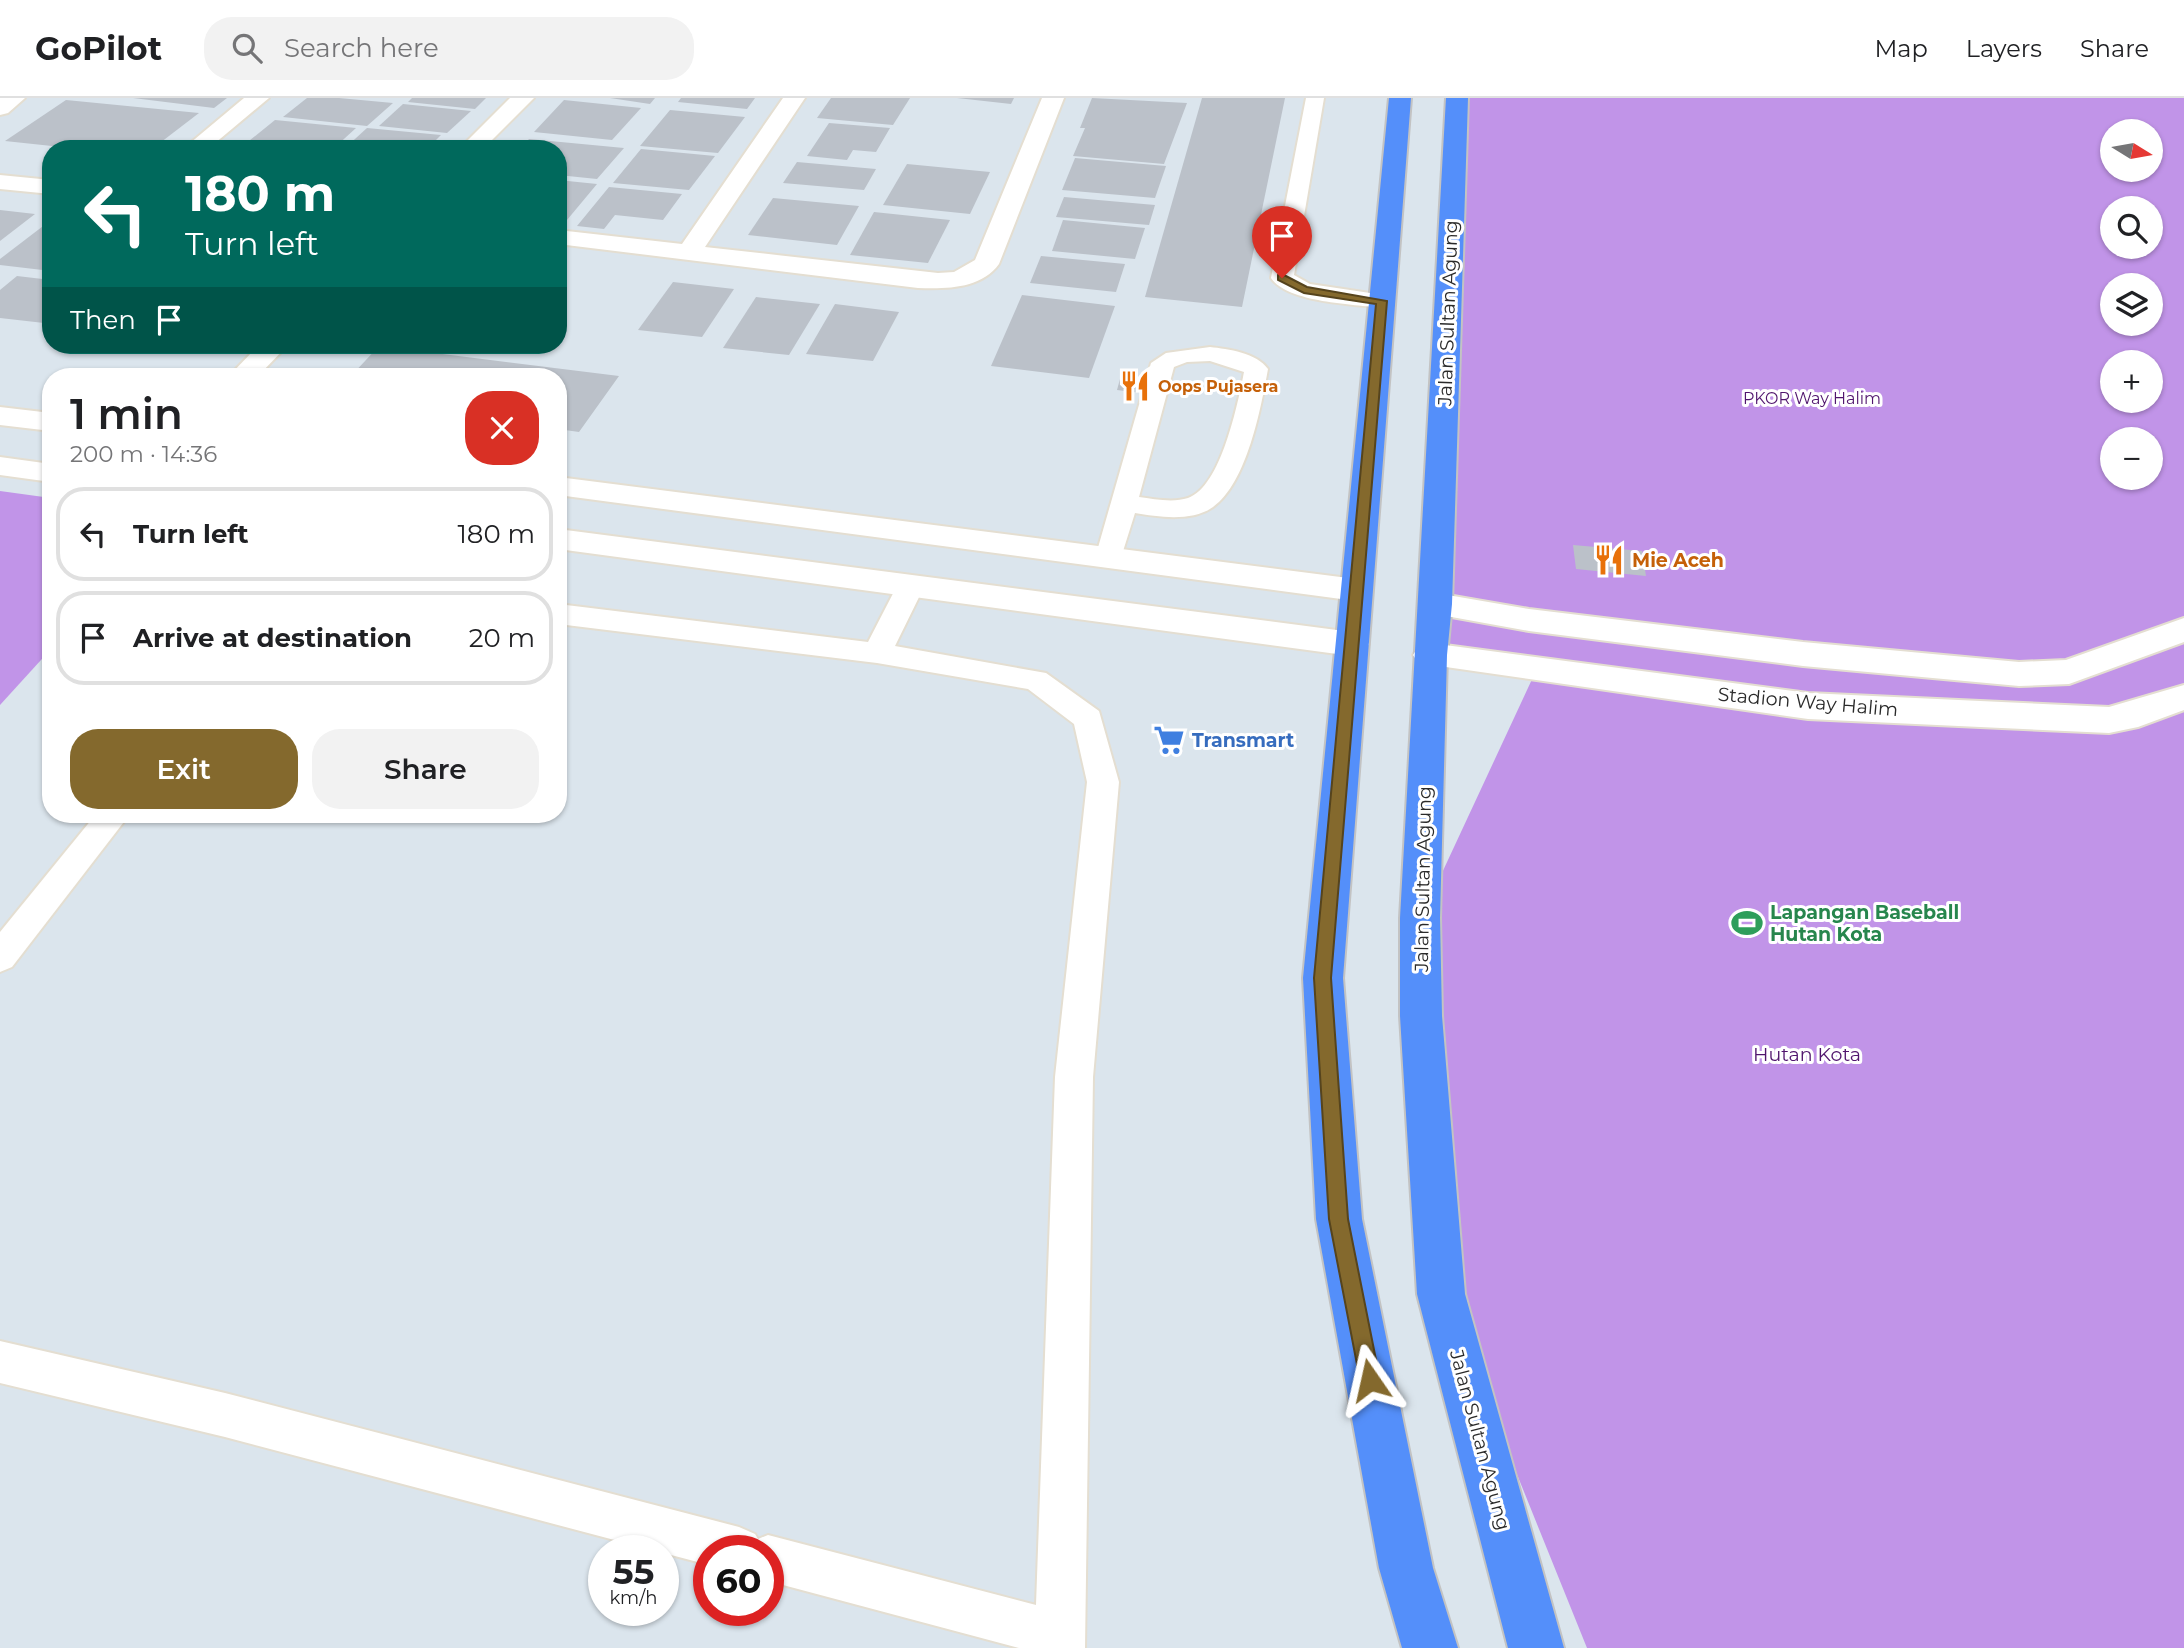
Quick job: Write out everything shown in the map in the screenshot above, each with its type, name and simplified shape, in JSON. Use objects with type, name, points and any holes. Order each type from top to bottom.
[{"type":"main road","points":[[1400,98],[1323,978],[1339,1219],[1406,1567],[1430,1648]]},
{"type":"main road","name":"Jalan Sultan Agung","points":[[1457,98],[1436,604],[1430,655],[1420,918],[1421,1016],[1441,1294],[1536,1648]]},
{"type":"street","points":[[0,108],[14,98]]},
{"type":"street","points":[[205,140],[258,98]]},
{"type":"street","points":[[480,140],[523,98]]},
{"type":"street","points":[[688,254],[794,98]]},
{"type":"street","points":[[567,238],[918,280],[953,282],[970,278],[986,264],[1053,98]]},
{"type":"street","points":[[0,182],[42,186]]},
{"type":"street","points":[[251,368],[265,354]]},
{"type":"street","points":[[0,416],[42,421]]},
{"type":"street","points":[[0,466],[42,471]]},
{"type":"street","points":[[567,487],[1356,590]]},
{"type":"street","points":[[567,540],[1352,644]]},
{"type":"street","points":[[1436,604],[1529,620],[1803,654],[2019,674],[2069,672],[2184,629]]},
{"type":"street","name":"Stadion Way Halim","points":[[1430,655],[1788,704],[1955,714],[2109,720],[2138,715],[2184,697]]},
{"type":"lane","points":[[1315,98],[1282,278],[1304,290],[1382,301]]},
{"type":"lane","points":[[1109,558],[1124,503],[1163,363],[1176,356],[1204,353],[1237,357],[1256,369],[1252,392],[1222,483],[1203,502],[1178,508],[1124,503]]},
{"type":"lane","points":[[877,653],[911,585]]},
{"type":"lane","points":[[567,615],[877,653],[1036,680],[1088,719],[1103,782],[1074,1077],[1060,1641],[784,1563]]},
{"type":"lane","points":[[0,957],[107,823]]},
{"type":"lane","points":[[0,1362],[238,1418],[693,1538]]},
{"type":"green space","name":"Hutan Kota","points":[[1464,98],[2184,98],[2184,1648],[1587,1648],[1447,1301],[1421,918],[1541,660],[1439,651]]},
{"type":"green space","points":[[0,491],[42,497],[42,659],[0,705]]},
{"type":"building","points":[[133,98],[227,98],[214,108]]},
{"type":"building","points":[[307,98],[393,103],[367,126],[283,117]]},
{"type":"building","points":[[412,98],[486,98],[475,109],[408,102]]},
{"type":"building","points":[[610,98],[655,98],[650,104]]},
{"type":"building","points":[[681,98],[755,98],[747,109],[678,102]]},
{"type":"building","points":[[831,98],[910,98],[893,125],[817,118]]},
{"type":"building","points":[[957,98],[1014,98],[1011,104]]},
{"type":"building","points":[[1092,98],[1187,103],[1164,164],[1073,156],[1085,128],[1080,128]]},
{"type":"building","points":[[1202,98],[1285,98],[1242,307],[1145,297]]},
{"type":"building","points":[[66,100],[199,113],[164,140],[42,140],[42,145],[5,141]]},
{"type":"building","points":[[564,100],[641,108],[612,140],[534,132]]},
{"type":"building","points":[[403,104],[471,111],[447,133],[379,126]]},
{"type":"building","points":[[670,110],[745,117],[718,153],[640,146]]},
{"type":"building","points":[[275,120],[356,128],[343,140],[250,140]]},
{"type":"building","points":[[829,123],[890,128],[876,152],[853,150],[847,160],[807,156]]},
{"type":"building","points":[[367,128],[441,135],[436,140],[354,140]]},
{"type":"building","points":[[567,143],[624,148],[597,179],[567,176]]},
{"type":"building","points":[[641,149],[715,156],[689,190],[613,183]]},
{"type":"building","points":[[1075,158],[1166,166],[1155,198],[1062,190]]},
{"type":"building","points":[[797,162],[876,169],[864,190],[783,183]]},
{"type":"building","points":[[907,164],[990,172],[970,214],[883,205]]},
{"type":"building","points":[[567,181],[597,184],[567,220]]},
{"type":"building","points":[[609,187],[682,194],[663,220],[615,215],[604,229],[577,226]]},
{"type":"building","points":[[1064,197],[1155,205],[1149,225],[1056,217]]},
{"type":"building","points":[[773,198],[859,206],[837,245],[748,235]]},
{"type":"building","points":[[0,210],[35,214],[0,241]]},
{"type":"building","points":[[874,212],[950,220],[928,263],[850,255]]},
{"type":"building","points":[[1063,220],[1145,228],[1135,259],[1052,251]]},
{"type":"building","points":[[42,227],[42,270],[0,265],[0,259]]},
{"type":"building","points":[[1041,256],[1125,264],[1116,292],[1030,283]]},
{"type":"building","points":[[17,276],[42,279],[42,323],[0,318],[0,290]]},
{"type":"building","points":[[673,282],[734,289],[702,337],[638,330]]},
{"type":"building","points":[[1022,295],[1115,306],[1089,378],[991,366]]},
{"type":"building","points":[[756,297],[820,304],[789,355],[723,348]]},
{"type":"building","points":[[835,304],[899,312],[873,361],[806,354]]},
{"type":"building","points":[[372,354],[443,354],[555,368],[358,368]]},
{"type":"building","points":[[567,370],[619,376],[579,432],[567,430]]},
{"type":"building","name":"Oops Pujasera","points":[[1120,379],[1153,382],[1149,394],[1117,390]]},
{"type":"building","name":"Mie Aceh","points":[[1573,545],[1642,551],[1646,576],[1576,569]]},
{"type":"place","name":"Oops Pujasera","points":[[1135,386]]},
{"type":"place","name":"Mie Aceh","points":[[1609,560]]},
{"type":"place","name":"Transmart","points":[[1169,740]]},
{"type":"place","name":"Lapangan Baseball Hutan Kota","points":[[1747,923]]},
{"type":"route","points":[[1282,278],[1304,290],[1382,301],[1323,978],[1339,1219],[1370,1380]]},
{"type":"park label","name":"PKOR Way Halim","points":[[1812,398]]}]
